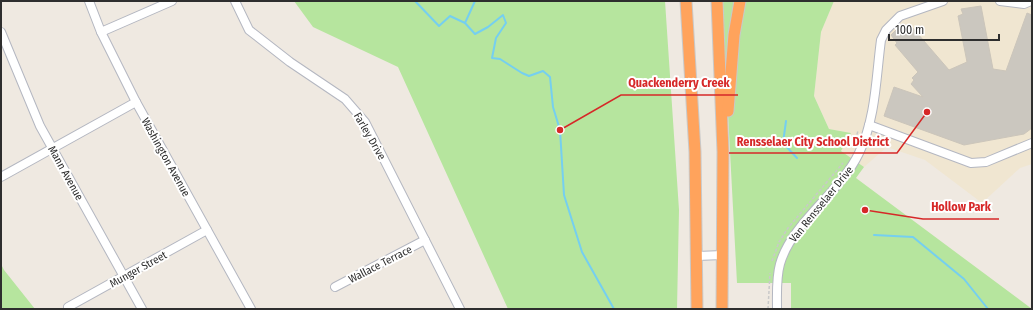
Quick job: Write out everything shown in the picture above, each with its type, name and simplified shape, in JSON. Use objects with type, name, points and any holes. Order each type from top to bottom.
[{"type":"highway","points":[[686,1],[695,152],[697,309]]},
{"type":"highway","points":[[717,1],[722,111],[722,309]]},
{"type":"highway","points":[[723,184],[732,53],[740,1]]},
{"type":"street","name":"Washington Avenue","points":[[89,1],[102,32],[136,102],[251,309]]},
{"type":"street","points":[[102,32],[172,1]]},
{"type":"street","name":"Farley Drive","points":[[235,1],[249,30],[290,62],[345,99],[365,122],[460,309]]},
{"type":"street","name":"Van Rensselaer Drive","points":[[777,309],[779,270],[787,247],[797,232],[852,166],[862,146],[872,116],[881,40],[886,30],[900,16],[944,1]]},
{"type":"street","points":[[1000,1],[1024,4],[1031,1]]},
{"type":"street","name":"Mann Avenue","points":[[1,32],[40,126],[142,309]]},
{"type":"street","points":[[1,177],[53,150],[136,102]]},
{"type":"street","points":[[869,125],[971,163],[986,162],[1032,143]]},
{"type":"street","name":"Munger Street","points":[[68,307],[207,230]]},
{"type":"street","name":"Wallace Terrace","points":[[335,287],[426,240]]},
{"type":"street","points":[[697,256],[723,255]]},
{"type":"shaded area","points":[[834,1],[1032,1],[1032,164],[1020,168],[982,203],[925,160],[887,147],[864,167],[841,151],[851,133],[829,129],[814,96],[821,32]]},
{"type":"green space","points":[[294,1],[665,1],[679,210],[677,309],[508,309],[398,67],[313,27]]},
{"type":"green space","points":[[722,1],[834,1],[821,32],[814,96],[829,129],[851,133],[841,151],[864,167],[856,178],[1032,309],[791,309],[791,283],[737,283]]},
{"type":"green space","points":[[1,264],[4,270],[35,309],[1,309]]},
{"type":"building","points":[[981,6],[993,69],[1006,71],[1027,13],[1032,15],[1032,128],[1024,134],[964,145],[884,116],[894,87],[923,97],[911,84],[914,80],[912,78],[918,72],[895,45],[897,43],[891,35],[896,30],[900,35],[911,26],[949,70],[967,62],[958,16],[963,14],[961,9]]},
{"type":"waterway","points":[[415,1],[439,26],[450,16],[465,23]]},
{"type":"waterway","points":[[475,1],[465,23],[475,34],[488,27],[503,15],[506,23],[496,38],[492,58],[500,59],[529,76],[543,71],[550,77],[553,107],[560,130],[564,195],[582,252],[614,309]]},
{"type":"waterway","points":[[786,121],[783,143],[797,158]]},
{"type":"waterway","points":[[874,235],[913,237],[964,279],[988,309]]},
{"type":"place","name":"Rensselaer City School District","points":[[927,112]]},
{"type":"place","name":"Quackenderry Creek","points":[[560,130]]},
{"type":"place","name":"Hollow Park","points":[[865,210]]}]
